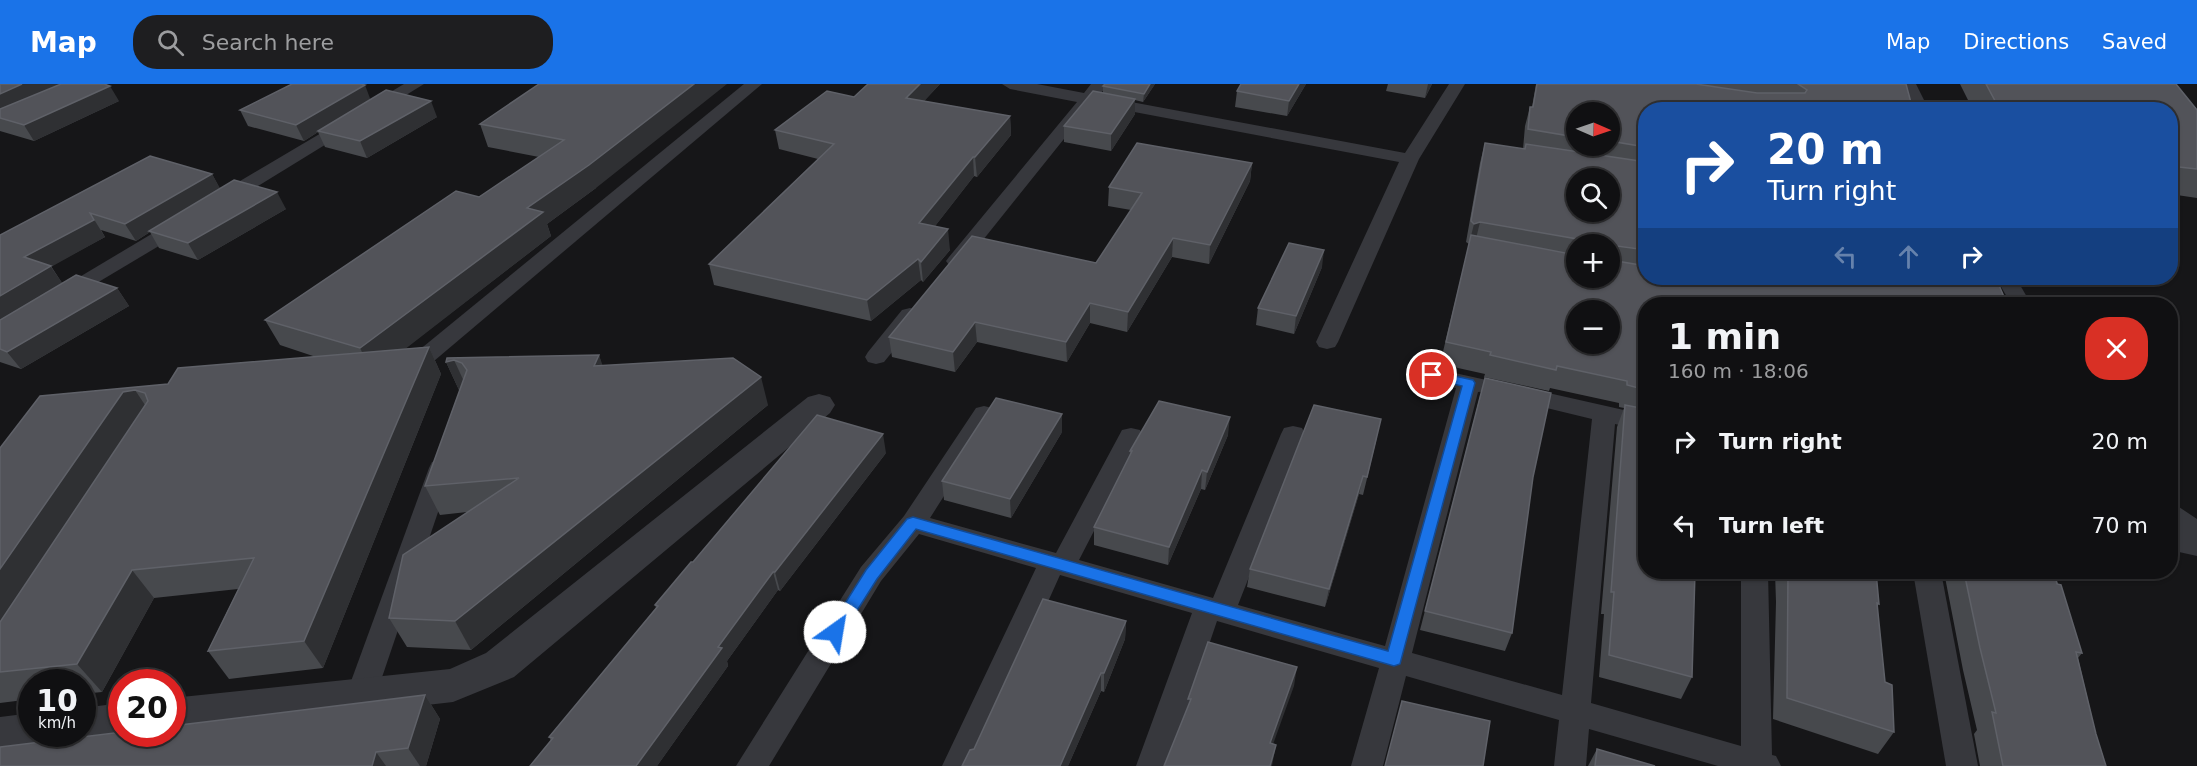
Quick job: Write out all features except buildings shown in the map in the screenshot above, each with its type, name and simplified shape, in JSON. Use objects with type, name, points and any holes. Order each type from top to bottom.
[{"type":"street","points":[[186,714],[453,685],[500,665],[819,405]]},
{"type":"street","points":[[0,735],[18,733]]},
{"type":"lane","points":[[51,302],[416,84]]},
{"type":"lane","points":[[426,356],[754,84]]},
{"type":"lane","points":[[1011,84],[1410,159]]},
{"type":"lane","points":[[944,274],[1100,84]]},
{"type":"lane","points":[[1327,342],[1410,159],[1457,84]]},
{"type":"lane","points":[[1908,84],[1917,102]]},
{"type":"lane","points":[[876,357],[922,302]]},
{"type":"lane","points":[[1432,375],[1638,421]]},
{"type":"lane","points":[[1367,766],[1469,383]]},
{"type":"lane","points":[[752,766],[871,574],[913,523],[984,414]]},
{"type":"lane","points":[[1570,766],[1573,711],[1604,414]]},
{"type":"lane","points":[[1152,766],[1215,609],[1293,434]]},
{"type":"lane","points":[[958,766],[1058,564],[1131,436]]},
{"type":"lane","points":[[361,695],[451,442]]},
{"type":"lane","points":[[2178,519],[2197,532]]},
{"type":"lane","points":[[913,523],[1761,765],[1755,579]]},
{"type":"lane","points":[[2178,542],[2197,546]]},
{"type":"lane","points":[[1928,579],[1962,766]]},
{"type":"route","points":[[835,632],[871,574],[913,523],[1394,660],[1469,383],[1432,375]]}]
